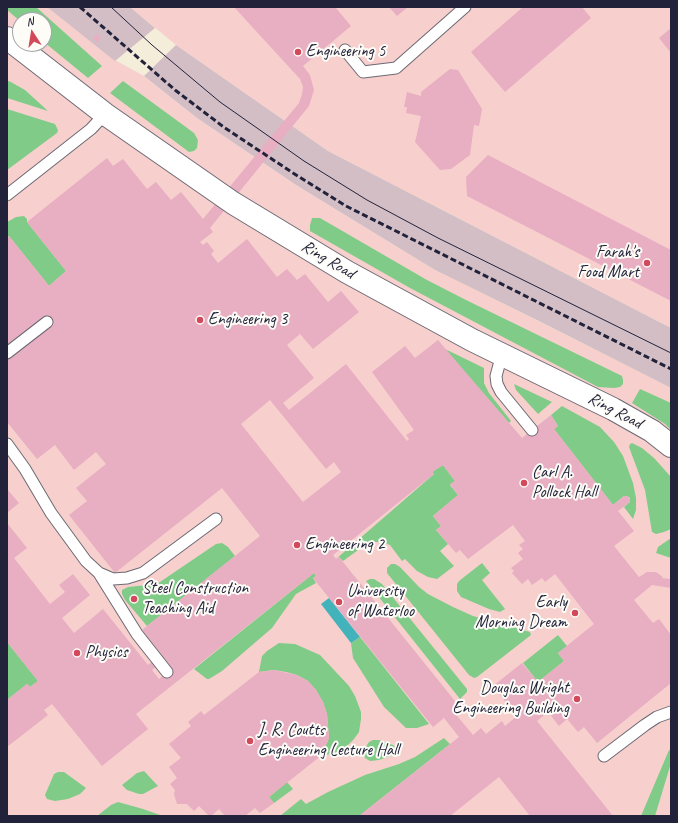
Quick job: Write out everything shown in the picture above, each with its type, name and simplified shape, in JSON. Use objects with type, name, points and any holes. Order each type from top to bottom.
[{"type":"street","name":"Ring Road","points":[[7,38],[105,114],[233,203],[347,272],[472,340],[613,409],[652,431],[671,446]]},
{"type":"lane","points":[[345,50],[363,72],[396,68],[465,7]]},
{"type":"lane","points":[[7,194],[91,129],[105,114]]},
{"type":"lane","points":[[7,353],[47,322]]},
{"type":"lane","points":[[502,354],[496,376],[497,384],[501,392],[532,430]]},
{"type":"lane","points":[[7,444],[25,469],[51,513],[86,561],[99,573],[137,634],[167,672]]},
{"type":"lane","points":[[99,573],[113,579],[134,577],[143,573],[216,519]]},
{"type":"lane","points":[[604,756],[657,717],[671,712]]},
{"type":"shaded area","name":"University of Waterloo","points":[[7,7],[47,7],[115,60],[144,76],[197,118],[296,185],[435,270],[671,388],[671,816],[7,816]]},
{"type":"shaded area","points":[[47,7],[130,7],[155,28],[115,61]]},
{"type":"shaded area","points":[[130,7],[671,7],[671,328],[328,151],[176,45]]},
{"type":"shaded area","points":[[176,45],[328,151],[671,328],[671,388],[435,270],[296,185],[197,118],[144,76]]},
{"type":"green space","points":[[7,7],[36,7],[42,12],[12,12],[12,14],[7,10]]},
{"type":"green space","points":[[52,21],[102,66],[88,78],[52,49]]},
{"type":"green space","points":[[9,81],[25,90],[48,111],[7,98],[7,82]]},
{"type":"green space","points":[[123,81],[194,133],[198,140],[197,148],[194,151],[189,152],[110,93]]},
{"type":"green space","points":[[7,109],[55,124],[58,130],[57,133],[7,170]]},
{"type":"green space","points":[[24,216],[27,219],[27,222],[66,271],[49,286],[9,236],[7,237],[7,222],[16,217]]},
{"type":"green space","points":[[312,218],[320,218],[427,280],[622,376],[623,384],[620,387],[614,388],[598,387],[410,288],[310,231]]},
{"type":"green space","points":[[445,349],[484,368],[484,383],[489,393],[511,421],[509,423]]},
{"type":"green space","points":[[514,384],[552,402],[538,414],[516,390]]},
{"type":"green space","points":[[640,389],[671,403],[671,430],[665,424],[632,403]]},
{"type":"green space","points":[[562,406],[600,427],[614,442],[623,456],[633,483],[636,498],[636,510],[633,519],[624,507],[630,502],[630,498],[624,496],[613,505],[554,429],[558,426],[551,415]]},
{"type":"green space","points":[[632,443],[642,448],[654,458],[671,477],[671,529],[664,532],[656,534],[652,532],[645,490],[629,447]]},
{"type":"green space","points":[[443,465],[455,481],[450,485],[458,495],[433,516],[441,526],[436,530],[448,544],[440,551],[454,566],[437,579],[428,577],[417,571],[405,559],[402,561],[390,545],[382,542],[374,542],[361,548],[343,561],[339,557],[336,559],[434,474],[432,472]]},
{"type":"green space","points":[[671,538],[671,558],[656,553],[658,547]]},
{"type":"green space","points":[[222,543],[228,547],[235,556],[147,626],[125,600],[122,590],[128,587],[157,584],[216,544]]},
{"type":"green space","points":[[482,563],[490,573],[482,580],[505,609],[500,612],[461,597],[457,591],[457,584],[459,581]]},
{"type":"green space","points":[[391,564],[395,564],[400,567],[419,587],[428,594],[453,607],[473,616],[530,632],[531,635],[474,678],[469,675],[387,573],[387,568]]},
{"type":"green space","points":[[314,573],[316,576],[313,578],[316,583],[296,594],[272,628],[222,671],[207,679],[194,669]]},
{"type":"green space","points":[[374,579],[382,584],[467,689],[467,692],[460,699],[366,581]]},
{"type":"green space","points":[[558,635],[567,646],[558,653],[564,661],[538,682],[523,663]]},
{"type":"green space","points":[[360,637],[429,724],[417,728],[406,728],[384,707],[353,658],[351,643]]},
{"type":"green space","points":[[7,642],[38,681],[30,687],[27,684],[7,700]]},
{"type":"green space","points":[[279,643],[295,644],[320,655],[349,686],[355,696],[361,712],[359,732],[343,750],[333,754],[322,755],[329,738],[327,714],[323,702],[316,690],[308,681],[297,675],[286,672],[274,670],[259,672],[262,656]]},
{"type":"green space","points":[[444,738],[450,744],[359,816],[280,816],[301,799],[306,804],[365,775],[415,757]]},
{"type":"green space","points":[[379,740],[393,745],[396,747],[396,753],[379,760],[370,761],[365,758],[365,748],[369,742]]},
{"type":"green space","points":[[669,750],[671,751],[671,763],[655,816],[641,816]]},
{"type":"green space","points":[[144,771],[158,786],[143,794],[139,794],[127,790],[122,785],[137,773]]},
{"type":"green space","points":[[64,772],[86,788],[80,794],[68,799],[55,801],[47,799],[45,795],[54,774]]},
{"type":"green space","points":[[287,782],[293,789],[274,803],[269,797]]},
{"type":"green space","points":[[118,802],[163,816],[97,816],[111,805]]},
{"type":"water","points":[[329,598],[360,637],[351,643],[321,604]]},
{"type":"building","points":[[234,7],[335,7],[351,26],[303,66],[310,75],[314,90],[309,106],[210,228],[213,232],[200,242],[203,245],[207,242],[214,251],[211,254],[218,263],[247,239],[277,277],[287,269],[297,280],[305,274],[328,302],[341,291],[359,312],[313,349],[300,334],[287,345],[314,378],[283,403],[289,410],[346,364],[407,441],[409,439],[406,435],[414,430],[372,372],[405,346],[415,358],[438,340],[522,438],[551,415],[558,426],[554,429],[613,505],[624,496],[627,496],[630,499],[630,502],[618,511],[634,531],[614,546],[639,577],[647,572],[656,572],[663,577],[661,578],[671,579],[671,588],[652,585],[634,600],[653,623],[659,619],[671,635],[671,683],[597,743],[584,727],[578,732],[567,719],[559,726],[548,712],[537,721],[613,816],[530,816],[499,777],[450,816],[359,816],[459,737],[444,718],[433,727],[313,578],[316,576],[314,573],[136,714],[148,729],[102,766],[52,704],[44,710],[48,715],[7,747],[7,700],[27,684],[30,687],[38,681],[7,642],[7,523],[27,548],[14,558],[50,604],[65,592],[59,585],[73,574],[90,595],[62,618],[74,633],[103,609],[148,665],[161,654],[142,630],[260,536],[222,488],[115,573],[69,515],[87,501],[76,488],[106,464],[96,452],[74,470],[55,445],[37,459],[7,422],[7,359],[52,323],[47,316],[7,348],[7,237],[9,236],[49,286],[66,271],[27,222],[107,158],[113,166],[123,159],[147,189],[156,182],[171,200],[181,192],[203,219],[299,103],[303,87],[300,79]],"holes":[[[270,400],[326,469],[334,462],[341,472],[303,502],[241,424]],[[443,465],[455,481],[450,484],[458,495],[433,516],[441,526],[436,530],[456,553],[460,550],[468,559],[513,525],[525,541],[519,545],[523,549],[518,553],[523,559],[511,568],[514,571],[512,573],[522,584],[528,579],[532,585],[542,578],[545,582],[555,574],[594,624],[558,653],[564,661],[538,682],[522,663],[493,686],[517,716],[505,726],[502,721],[486,734],[481,728],[473,735],[453,711],[459,706],[339,557],[336,559],[333,555],[434,474],[432,472]],[[165,659],[172,668],[159,679],[152,670]]]},
{"type":"building","points":[[389,7],[408,7],[397,16]]},
{"type":"building","points":[[523,7],[582,7],[591,18],[505,92],[471,52]]},
{"type":"building","points":[[671,28],[671,53],[659,38]]},
{"type":"building","points":[[97,34],[101,38],[97,43],[93,38]]},
{"type":"building","points":[[450,69],[458,70],[482,109],[479,126],[474,125],[470,155],[451,169],[440,170],[415,142],[421,116],[406,113],[407,107],[404,107],[407,92],[421,96],[421,92]]},
{"type":"building","points":[[488,155],[671,250],[671,301],[467,196],[466,177]]},
{"type":"building","points":[[7,489],[19,503],[7,513]]},
{"type":"building","name":"J. R. Coutts Engineering Lecture Hall","points":[[274,670],[297,675],[308,681],[316,690],[323,702],[327,714],[329,738],[322,755],[269,797],[274,803],[260,813],[255,808],[245,816],[225,816],[219,809],[209,816],[199,806],[194,811],[187,804],[177,804],[174,794],[175,790],[170,784],[177,778],[169,767],[181,758],[169,744],[191,726],[188,722],[201,711],[204,715],[259,672]]},
{"type":"tram line","points":[[111,7],[152,45],[220,102],[304,161],[367,200],[438,238],[671,353]]},
{"type":"railway","points":[[80,7],[175,90],[225,128],[346,206],[671,369]]},
{"type":"place","name":"Engineering 5","points":[[298,52]]},
{"type":"place","name":"Farah's Food Mart","points":[[647,263]]},
{"type":"place","name":"Engineering 3","points":[[200,320]]},
{"type":"place","name":"Carl A. Pollock Hall","points":[[524,483]]},
{"type":"place","name":"Engineering 2","points":[[297,545]]},
{"type":"place","name":"Steel Construction Teaching Aid","points":[[134,599]]},
{"type":"place","name":"University of Waterloo","points":[[339,602]]},
{"type":"place","name":"Early Morning Dream","points":[[575,613]]},
{"type":"place","name":"Physics","points":[[77,653]]},
{"type":"place","name":"Douglas Wright Engineering Building","points":[[577,699]]},
{"type":"place","name":"J. R. Coutts Engineering Lecture Hall","points":[[250,741]]}]
